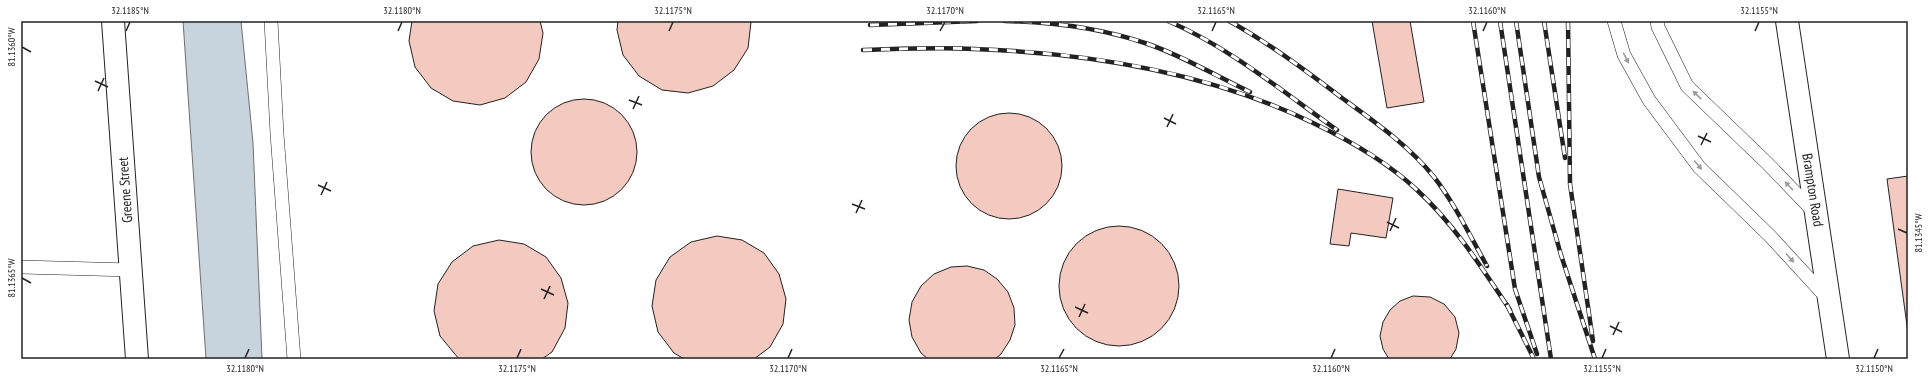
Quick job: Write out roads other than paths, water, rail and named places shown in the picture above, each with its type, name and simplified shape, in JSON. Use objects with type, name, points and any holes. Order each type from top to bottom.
[{"type":"street","name":"Greene Street","points":[[113,21],[137,359]]},
{"type":"street","name":"Brampton Road","points":[[1787,21],[1838,359]]},
{"type":"lane","points":[[271,21],[277,134],[294,359]]},
{"type":"lane","points":[[1614,21],[1624,55],[1649,100],[1699,167],[1770,236],[1829,300]]},
{"type":"lane","points":[[1657,21],[1658,27],[1687,86],[1768,164],[1816,215]]},
{"type":"lane","points":[[21,267],[130,270]]},
{"type":"railway","points":[[870,25],[977,21]]},
{"type":"railway","points":[[1005,21],[1059,24],[1130,38],[1174,54],[1250,92]]},
{"type":"railway","points":[[1168,21],[1191,32],[1234,57],[1337,130]]},
{"type":"railway","points":[[1229,21],[1273,48],[1301,68],[1379,125],[1414,155],[1442,187],[1487,266]]},
{"type":"railway","points":[[1473,21],[1515,289],[1537,354]]},
{"type":"railway","points":[[1500,21],[1551,359]]},
{"type":"railway","points":[[1516,21],[1539,177],[1561,255],[1595,359]]},
{"type":"railway","points":[[1544,21],[1565,158]]},
{"type":"railway","points":[[1568,21],[1570,184],[1593,341]]},
{"type":"railway","points":[[863,50],[932,48],[974,49],[1061,55],[1147,68],[1231,90],[1271,105],[1339,136],[1380,160],[1405,179],[1443,217],[1478,263],[1510,310]]},
{"type":"railway","points":[[1507,305],[1534,359]]}]
